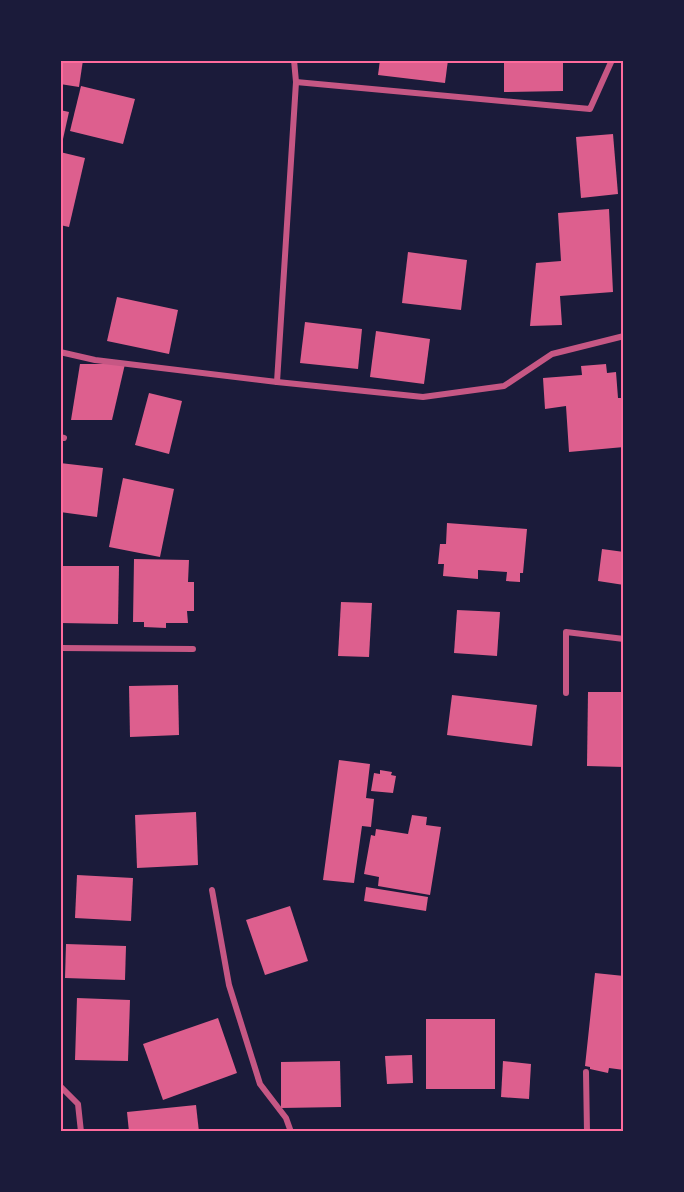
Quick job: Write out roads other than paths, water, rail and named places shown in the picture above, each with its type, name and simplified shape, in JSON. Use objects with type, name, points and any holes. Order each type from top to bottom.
[{"type":"street","points":[[277,382],[296,82],[294,60]]},
{"type":"street","points":[[296,82],[590,109],[612,60]]},
{"type":"street","points":[[60,352],[95,360],[423,397],[504,386],[552,354],[624,336]]},
{"type":"street","points":[[566,693],[566,632],[624,639]]},
{"type":"street","points":[[60,648],[193,649]]},
{"type":"street","points":[[212,890],[229,985],[260,1084],[286,1118],[291,1132]]},
{"type":"street","points":[[586,1071],[587,1132]]},
{"type":"street","points":[[60,1086],[78,1104],[81,1132]]}]
